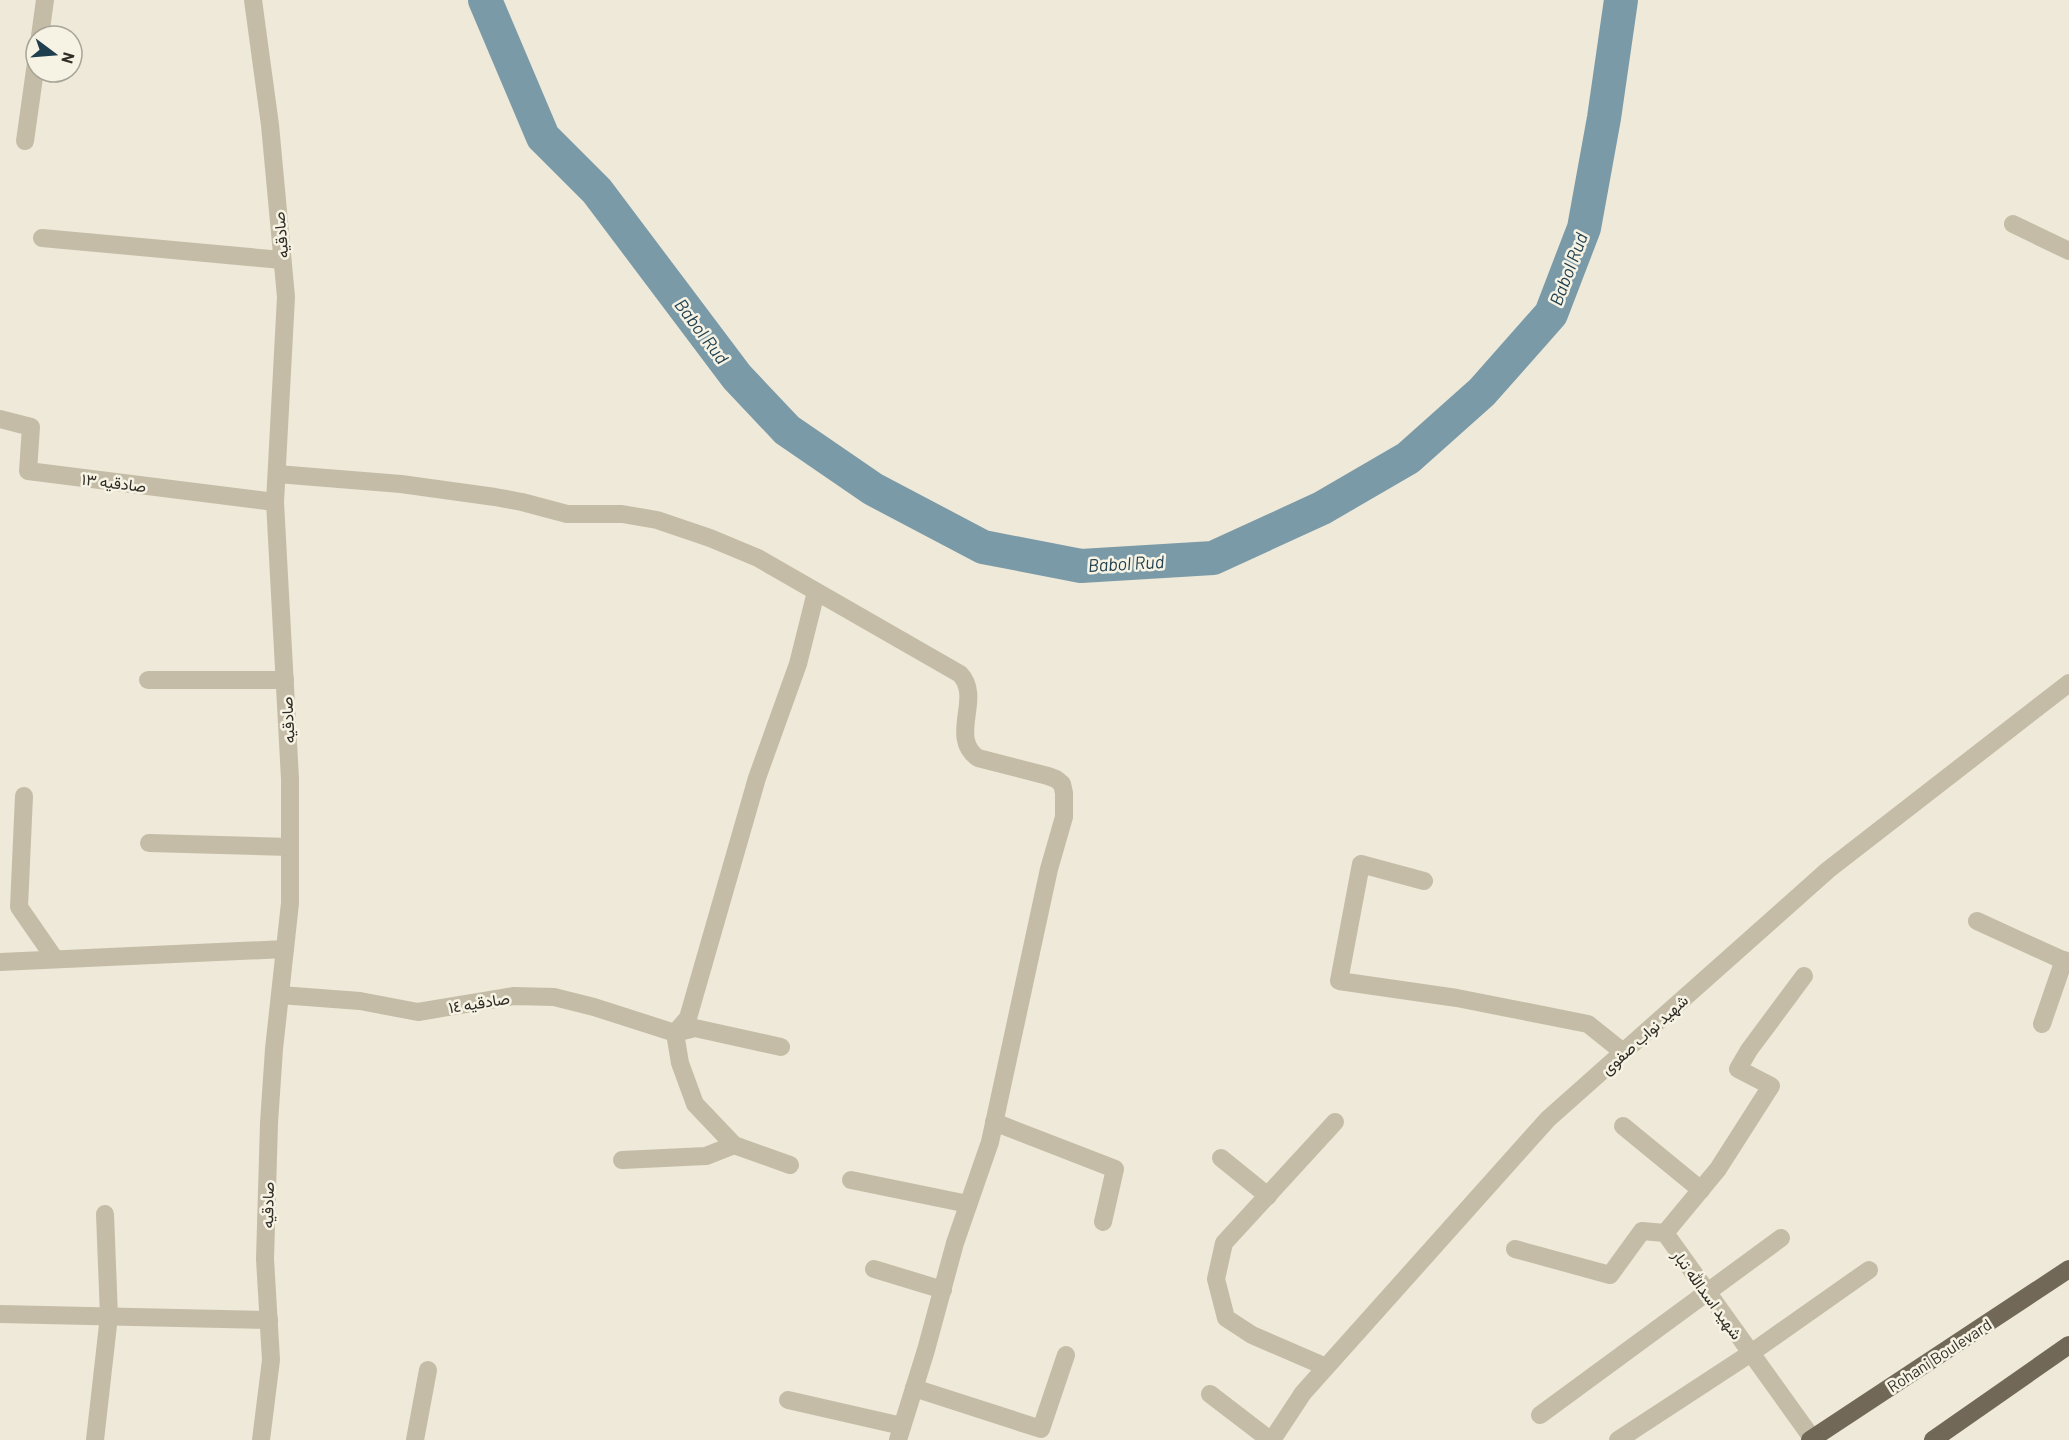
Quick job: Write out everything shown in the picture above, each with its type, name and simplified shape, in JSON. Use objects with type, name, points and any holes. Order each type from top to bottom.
[{"type":"main road","name":"Rohani Boulevard","points":[[1811,1439],[2069,1269]]},
{"type":"main road","points":[[1932,1440],[2069,1345]]},
{"type":"street","points":[[42,24],[45,0]]},
{"type":"street","points":[[240,0],[258,42]]},
{"type":"street","name":"صادقیه","points":[[253,0],[270,125],[286,297],[275,502],[290,779],[290,903],[269,1124],[266,1259],[271,1360],[261,1440]]},
{"type":"street","points":[[26,141],[33,84]]},
{"type":"street","points":[[2013,224],[2069,251]]},
{"type":"street","points":[[42,238],[282,260]]},
{"type":"street","name":"صادقیه ۱۳","points":[[0,418],[31,427],[28,471],[275,502]]},
{"type":"street","points":[[277,474],[401,484],[495,497],[567,514],[622,514],[657,520],[710,538],[758,558],[960,674],[968,687],[970,702],[965,736],[971,753],[978,758],[1048,776],[1062,784],[1064,817],[1049,869],[990,1142],[968,1204],[900,1433],[788,1400]]},
{"type":"street","points":[[675,1033],[688,1018],[757,778],[798,664],[816,592]]},
{"type":"street","points":[[148,680],[285,680]]},
{"type":"street","name":"شهید نواب صفوی","points":[[1271,1440],[1302,1393],[1548,1119],[1828,870],[2069,683]]},
{"type":"street","points":[[24,796],[19,907],[55,959]]},
{"type":"street","points":[[149,843],[290,847]]},
{"type":"street","points":[[1424,881],[1361,864],[1339,981],[1456,998],[1588,1024],[1623,1052]]},
{"type":"street","points":[[1977,921],[2066,962],[2042,1024]]},
{"type":"street","points":[[0,962],[285,949]]},
{"type":"street","points":[[1665,1233],[1718,1169],[1771,1086],[1738,1070],[1749,1050],[1804,975]]},
{"type":"street","name":"صادقيه ١٤","points":[[280,995],[360,1001],[418,1012],[514,996],[554,997],[594,1007],[675,1033]]},
{"type":"street","points":[[675,1033],[695,1028],[781,1047]]},
{"type":"street","points":[[675,1033],[680,1063],[695,1104],[734,1145],[790,1165]]},
{"type":"street","points":[[994,1122],[1115,1169],[1103,1222]]},
{"type":"street","points":[[1326,1368],[1252,1335],[1226,1318],[1216,1279],[1224,1243],[1335,1122]]},
{"type":"street","points":[[1623,1126],[1701,1190]]},
{"type":"street","points":[[622,1160],[706,1156],[734,1145]]},
{"type":"street","points":[[1221,1158],[1268,1196]]},
{"type":"street","points":[[851,1180],[968,1204]]},
{"type":"street","points":[[95,1440],[109,1316],[105,1214]]},
{"type":"street","name":"شهید اسدالله تبار","points":[[1515,1250],[1610,1275],[1642,1231],[1665,1233],[1811,1439]]},
{"type":"street","points":[[1540,1415],[1782,1238]]},
{"type":"street","points":[[874,1269],[942,1290]]},
{"type":"street","points":[[1618,1440],[1751,1353],[1869,1270]]},
{"type":"street","points":[[0,1314],[269,1320]]},
{"type":"street","points":[[914,1388],[1041,1429],[1066,1355]]},
{"type":"street","points":[[415,1440],[428,1370]]},
{"type":"street","points":[[1210,1394],[1271,1440]]},
{"type":"waterway","name":"Babol Rud","points":[[485,0],[543,137],[597,191],[737,377],[787,430],[873,489],[983,547],[1081,566],[1213,558],[1322,508],[1408,458],[1482,392],[1551,314],[1584,228],[1604,118],[1621,0]]}]
